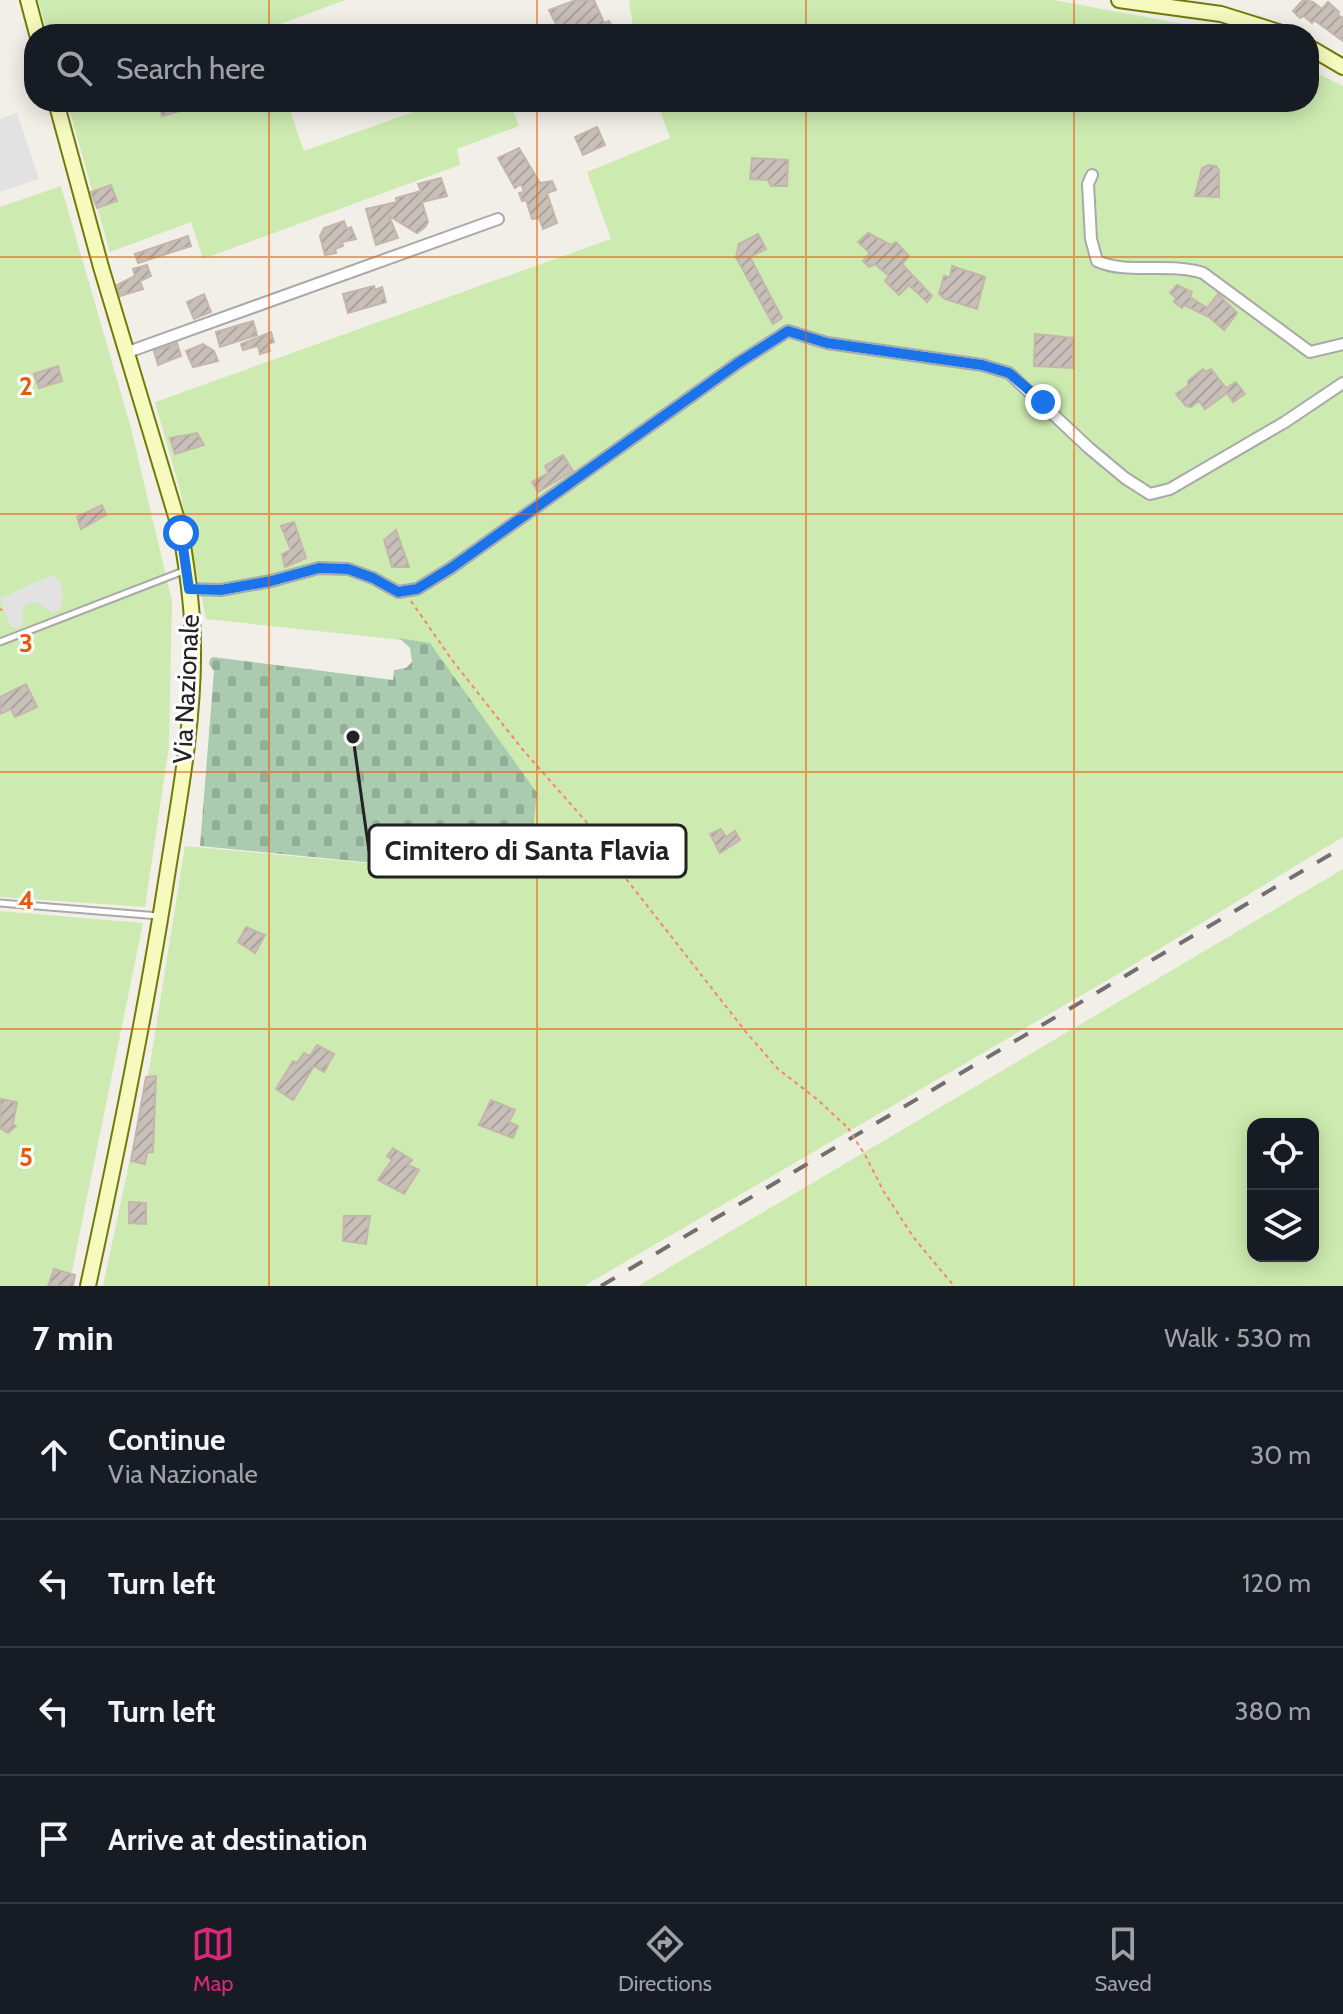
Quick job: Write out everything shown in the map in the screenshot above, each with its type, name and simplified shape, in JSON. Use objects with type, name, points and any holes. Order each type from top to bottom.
[{"type":"main road","points":[[28,0],[34,24]]},
{"type":"main road","points":[[1119,0],[1221,14],[1253,24]]},
{"type":"main road","points":[[1319,53],[1343,67]]},
{"type":"main road","name":"Via Nazionale","points":[[59,112],[181,533],[193,648],[182,780],[160,916],[128,1100],[88,1286]]},
{"type":"street","points":[[1092,175],[1088,184],[1091,239],[1097,261],[1110,267],[1183,267],[1203,273],[1310,352],[1343,344]]},
{"type":"street","points":[[128,352],[498,219]]},
{"type":"street","points":[[189,589],[221,590],[319,568],[348,569],[398,592],[417,589],[788,331],[827,343],[982,365],[1009,373],[1089,448],[1150,494],[1170,489],[1285,422],[1343,383]]},
{"type":"lane","points":[[0,642],[187,570]]},
{"type":"lane","points":[[0,903],[160,916]]},
{"type":"path","points":[[404,591],[452,660],[523,750],[589,825],[627,880],[746,1032],[778,1069],[848,1128],[914,1238],[954,1286]]},
{"type":"green space","points":[[38,0],[345,0],[280,24],[45,24]]},
{"type":"green space","points":[[629,0],[1054,0],[1182,24],[633,24]]},
{"type":"green space","points":[[1319,74],[1343,86],[1343,837],[1118,974],[584,1286],[103,1286],[150,1064],[185,846],[526,878],[430,643],[206,619],[180,490],[155,402],[611,239],[587,172],[670,138],[661,112],[1319,112]]},
{"type":"green space","points":[[70,112],[290,112],[304,151],[413,112],[514,112],[519,126],[457,149],[460,165],[203,259],[191,222],[110,252]]},
{"type":"green space","points":[[61,186],[131,428],[172,601],[169,746],[145,907],[0,897],[0,207]]},
{"type":"green space","points":[[399,638],[430,643],[537,793],[527,878],[200,846],[214,671],[209,664],[210,659],[393,680],[394,670],[406,668],[412,662],[410,648]]},
{"type":"green space","points":[[1343,869],[1343,1286],[638,1286]]},
{"type":"green space","points":[[0,911],[143,923],[69,1286],[0,1286]]},
{"type":"shaded area","points":[[17,113],[39,179],[0,192],[0,119]]},
{"type":"shaded area","points":[[51,575],[59,580],[63,594],[61,608],[53,614],[36,602],[27,604],[22,610],[24,620],[19,628],[11,627],[0,599]]},
{"type":"building","points":[[576,0],[594,0],[604,23],[609,21],[611,24],[556,24],[549,10]]},
{"type":"building","points":[[1303,0],[1313,2],[1322,9],[1328,2],[1339,12],[1338,15],[1343,18],[1343,41],[1314,20],[1312,23],[1304,16],[1300,18],[1293,11]]},
{"type":"building","points":[[597,127],[605,145],[583,155],[575,137]]},
{"type":"building","points":[[519,148],[540,183],[552,181],[556,190],[547,193],[557,223],[543,229],[539,218],[532,219],[526,200],[522,201],[519,193],[524,192],[521,184],[515,188],[498,158]]},
{"type":"building","points":[[752,158],[788,160],[787,186],[771,186],[768,180],[750,179]]},
{"type":"building","points":[[1216,166],[1219,170],[1219,197],[1195,196],[1202,168]]},
{"type":"building","points":[[441,178],[447,196],[422,202],[428,222],[425,227],[417,233],[389,216],[398,238],[376,245],[366,209],[397,202],[396,198],[421,191],[418,184]]},
{"type":"building","points":[[111,185],[117,201],[97,208],[91,192]]},
{"type":"building","points":[[344,221],[347,229],[351,227],[356,239],[342,242],[343,246],[335,249],[336,253],[325,255],[320,236],[324,228]]},
{"type":"building","points":[[868,233],[891,245],[896,242],[909,256],[902,264],[932,296],[927,302],[909,285],[899,295],[885,281],[889,276],[875,264],[869,267],[863,261],[870,253],[858,242]]},
{"type":"building","points":[[758,234],[766,249],[750,257],[782,318],[773,324],[736,257],[739,244]]},
{"type":"building","points":[[188,236],[191,246],[138,263],[135,254]]},
{"type":"building","points":[[147,265],[151,276],[140,281],[143,289],[120,296],[117,285],[135,276],[133,269]]},
{"type":"building","points":[[952,266],[985,277],[977,309],[945,299],[939,294],[944,276],[950,277]]},
{"type":"building","points":[[1177,285],[1192,292],[1190,297],[1207,308],[1218,294],[1237,313],[1224,330],[1209,317],[1174,302],[1176,298],[1170,293]]},
{"type":"building","points":[[374,286],[375,290],[382,287],[386,302],[348,313],[343,294]]},
{"type":"building","points":[[204,294],[211,312],[194,319],[187,302]]},
{"type":"building","points":[[253,321],[257,335],[220,347],[216,332]]},
{"type":"building","points":[[271,332],[274,342],[268,344],[270,351],[260,354],[258,346],[243,350],[241,344]]},
{"type":"building","points":[[1035,334],[1073,338],[1073,368],[1034,366]]},
{"type":"building","points":[[177,343],[181,356],[158,365],[154,351]]},
{"type":"building","points":[[203,344],[214,351],[218,361],[193,367],[186,351]]},
{"type":"building","points":[[58,366],[62,381],[39,388],[34,374]]},
{"type":"building","points":[[1203,369],[1205,372],[1211,369],[1226,388],[1236,382],[1245,394],[1233,402],[1227,393],[1205,409],[1199,401],[1191,407],[1186,406],[1176,394]]},
{"type":"building","points":[[197,433],[204,445],[175,454],[170,438]]},
{"type":"building","points":[[563,455],[573,471],[538,492],[532,482],[548,473],[545,466]]},
{"type":"building","points":[[102,505],[106,515],[81,529],[77,517]]},
{"type":"building","points":[[294,522],[306,558],[285,567],[282,554],[291,550],[281,526]]},
{"type":"building","points":[[396,530],[409,567],[392,567],[384,540]]},
{"type":"building","points":[[26,684],[37,707],[15,717],[11,709],[0,714],[0,697]]},
{"type":"building","points":[[721,829],[726,837],[735,831],[740,840],[720,853],[710,834]]},
{"type":"building","points":[[246,927],[265,935],[255,953],[238,942]]},
{"type":"building","points":[[317,1045],[334,1054],[324,1072],[314,1066],[293,1100],[276,1089],[293,1061],[297,1063],[304,1053],[310,1056]]},
{"type":"building","points":[[156,1076],[153,1152],[147,1153],[145,1164],[131,1161],[146,1077]]},
{"type":"building","points":[[0,1099],[17,1102],[13,1124],[16,1126],[8,1133],[0,1128]]},
{"type":"building","points":[[491,1100],[515,1110],[509,1122],[518,1126],[513,1138],[479,1125]]},
{"type":"building","points":[[393,1148],[412,1160],[408,1165],[419,1170],[404,1194],[378,1180],[392,1160],[387,1156]]},
{"type":"building","points":[[129,1202],[146,1203],[146,1224],[129,1223]]},
{"type":"building","points":[[344,1216],[370,1216],[366,1244],[343,1241]]},
{"type":"building","points":[[54,1269],[75,1275],[73,1286],[48,1286]]},
{"type":"railway","points":[[601,1286],[1343,847]]},
{"type":"place","name":"Cimitero di Santa Flavia","points":[[353,737]]},
{"type":"route","points":[[181,533],[189,589],[221,590],[319,568],[348,569],[398,592],[417,589],[788,331],[827,343],[982,365],[1009,373],[1043,402]]}]
